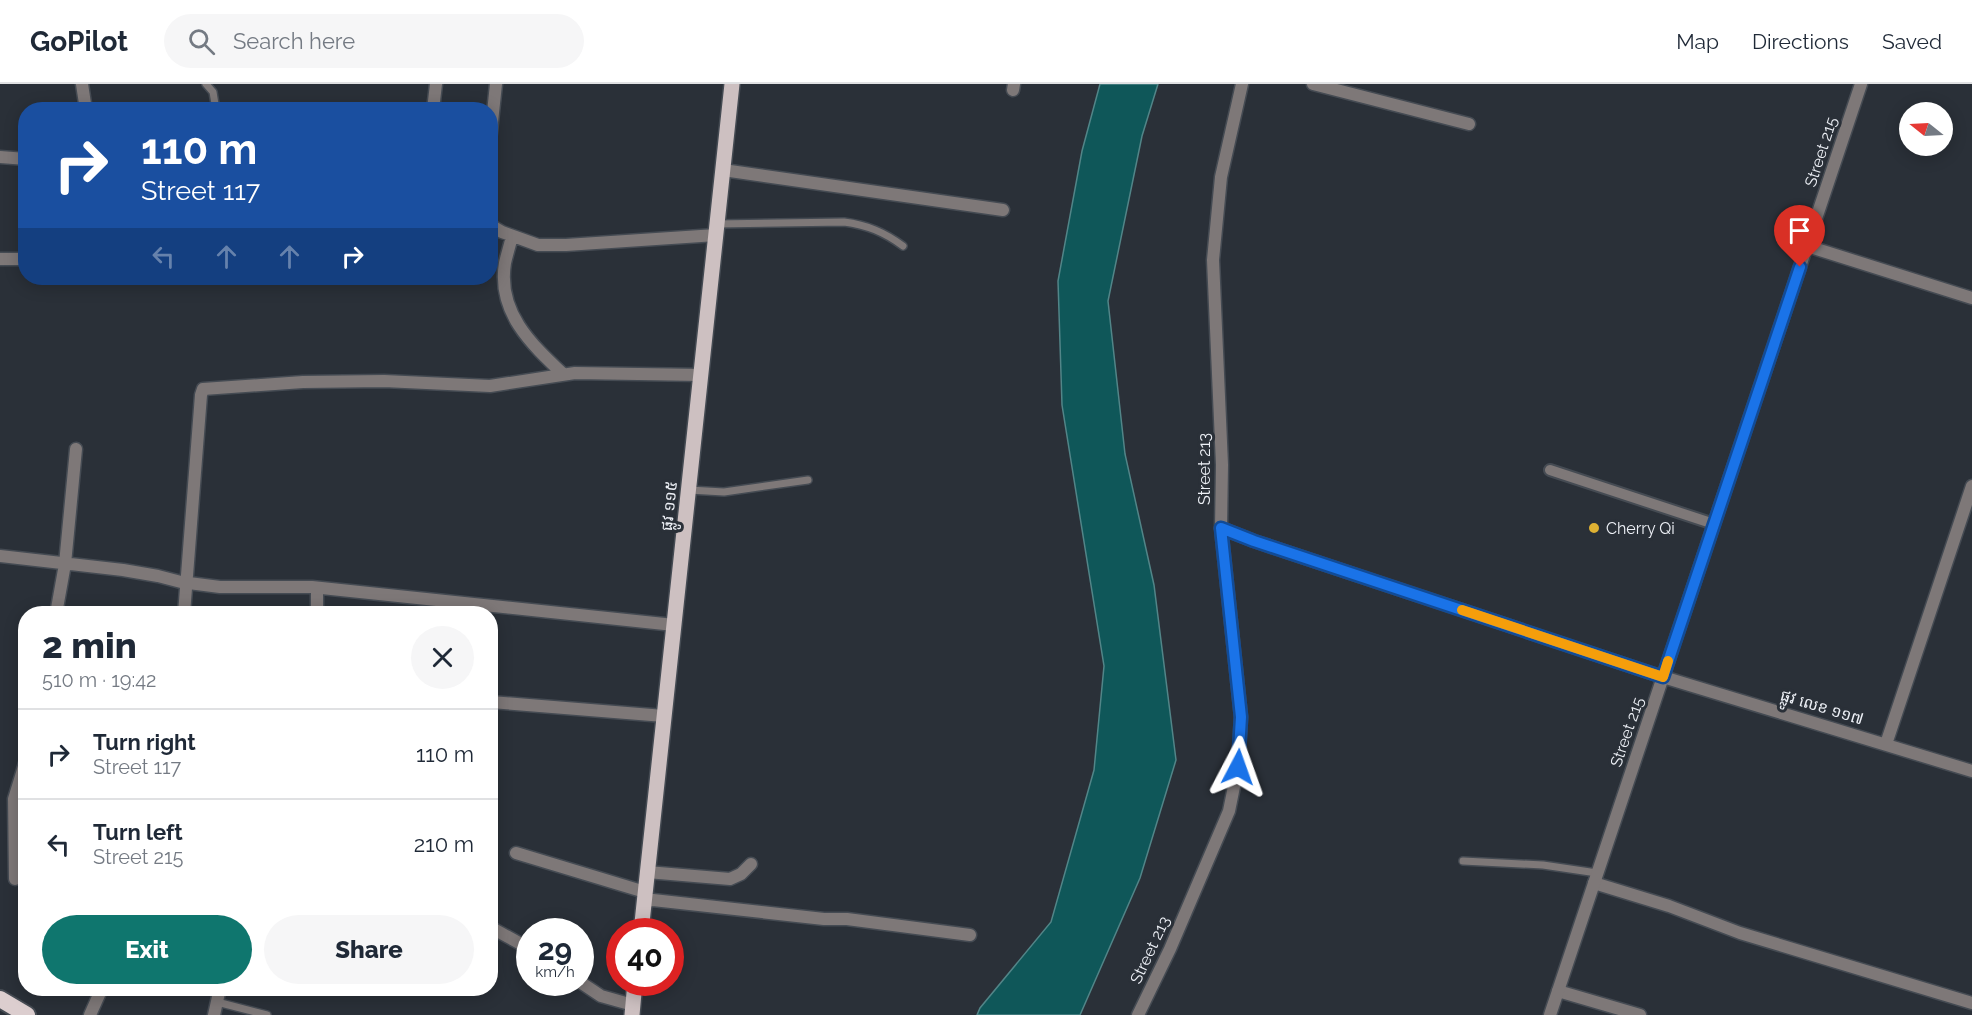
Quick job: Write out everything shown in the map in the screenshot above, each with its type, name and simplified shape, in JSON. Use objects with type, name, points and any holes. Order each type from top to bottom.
[{"type":"highway","points":[[0,999],[27,1015]]},
{"type":"main road","name":"ផ្លូវ ១១៥","points":[[643,918],[732,84]]},
{"type":"street","points":[[80,84],[84,102]]},
{"type":"street","points":[[434,102],[436,84]]},
{"type":"street","points":[[494,102],[496,84]]},
{"type":"street","name":"Street 213","points":[[1138,1015],[1170,949],[1229,811],[1238,767],[1241,717],[1221,528],[1222,465],[1213,260],[1221,177],[1242,84]]},
{"type":"street","points":[[1313,84],[1469,124]]},
{"type":"street","name":"Street 215","points":[[1550,1015],[1861,84]]},
{"type":"street","points":[[0,157],[18,158]]},
{"type":"street","points":[[723,170],[1003,210]]},
{"type":"street","points":[[498,230],[538,245],[566,245],[717,230]]},
{"type":"street","points":[[512,236],[505,265],[505,298],[514,321],[535,348],[563,374]]},
{"type":"street","points":[[1807,246],[1972,298]]},
{"type":"street","points":[[0,259],[18,259]]},
{"type":"street","points":[[185,606],[203,389],[314,381],[384,381],[490,386],[563,374],[701,375]]},
{"type":"street","points":[[57,606],[65,564],[76,449]]},
{"type":"street","points":[[1550,471],[1714,524]]},
{"type":"street","points":[[1886,744],[1972,486]]},
{"type":"street","name":"ផ្លូវ លេខ ១១៧","points":[[1221,528],[1663,677],[1972,771]]},
{"type":"street","points":[[0,556],[123,570],[186,583],[220,587],[317,588],[491,606]]},
{"type":"street","points":[[317,588],[317,606]]},
{"type":"street","points":[[498,607],[674,625]]},
{"type":"street","points":[[498,703],[664,716]]},
{"type":"street","points":[[15,879],[14,799],[18,786]]},
{"type":"street","points":[[516,853],[653,900],[824,919],[847,919],[970,935]]},
{"type":"street","points":[[647,872],[730,879],[741,874],[751,864]]},
{"type":"street","points":[[1596,878],[1740,933],[1972,1003]]},
{"type":"street","points":[[498,931],[516,941]]},
{"type":"street","points":[[594,991],[632,1010]]},
{"type":"street","points":[[1558,992],[1640,1015]]},
{"type":"street","points":[[90,1015],[98,996]]},
{"type":"street","points":[[214,1015],[218,996]]},
{"type":"lane","points":[[206,84],[213,92],[215,102]]},
{"type":"lane","points":[[717,230],[852,223],[885,233],[903,246]]},
{"type":"lane","points":[[689,490],[724,492],[808,480]]},
{"type":"lane","points":[[1463,861],[1543,865],[1596,878]]},
{"type":"lane","points":[[217,1002],[267,1015]]},
{"type":"shaded area","points":[[1100,84],[1158,84],[1142,136],[1108,301],[1125,454],[1154,585],[1176,760],[1140,878],[1080,1015],[977,1015],[980,1008],[1051,922],[1094,770],[1104,666],[1062,405],[1058,281],[1082,151]]},
{"type":"slow traffic","points":[[1462,610],[1663,677],[1668,661]]},
{"type":"place","name":"Cherry Qi","points":[[1594,528]]},
{"type":"route","points":[[1238,767],[1241,717],[1221,528],[1663,677],[1800,267]]}]
